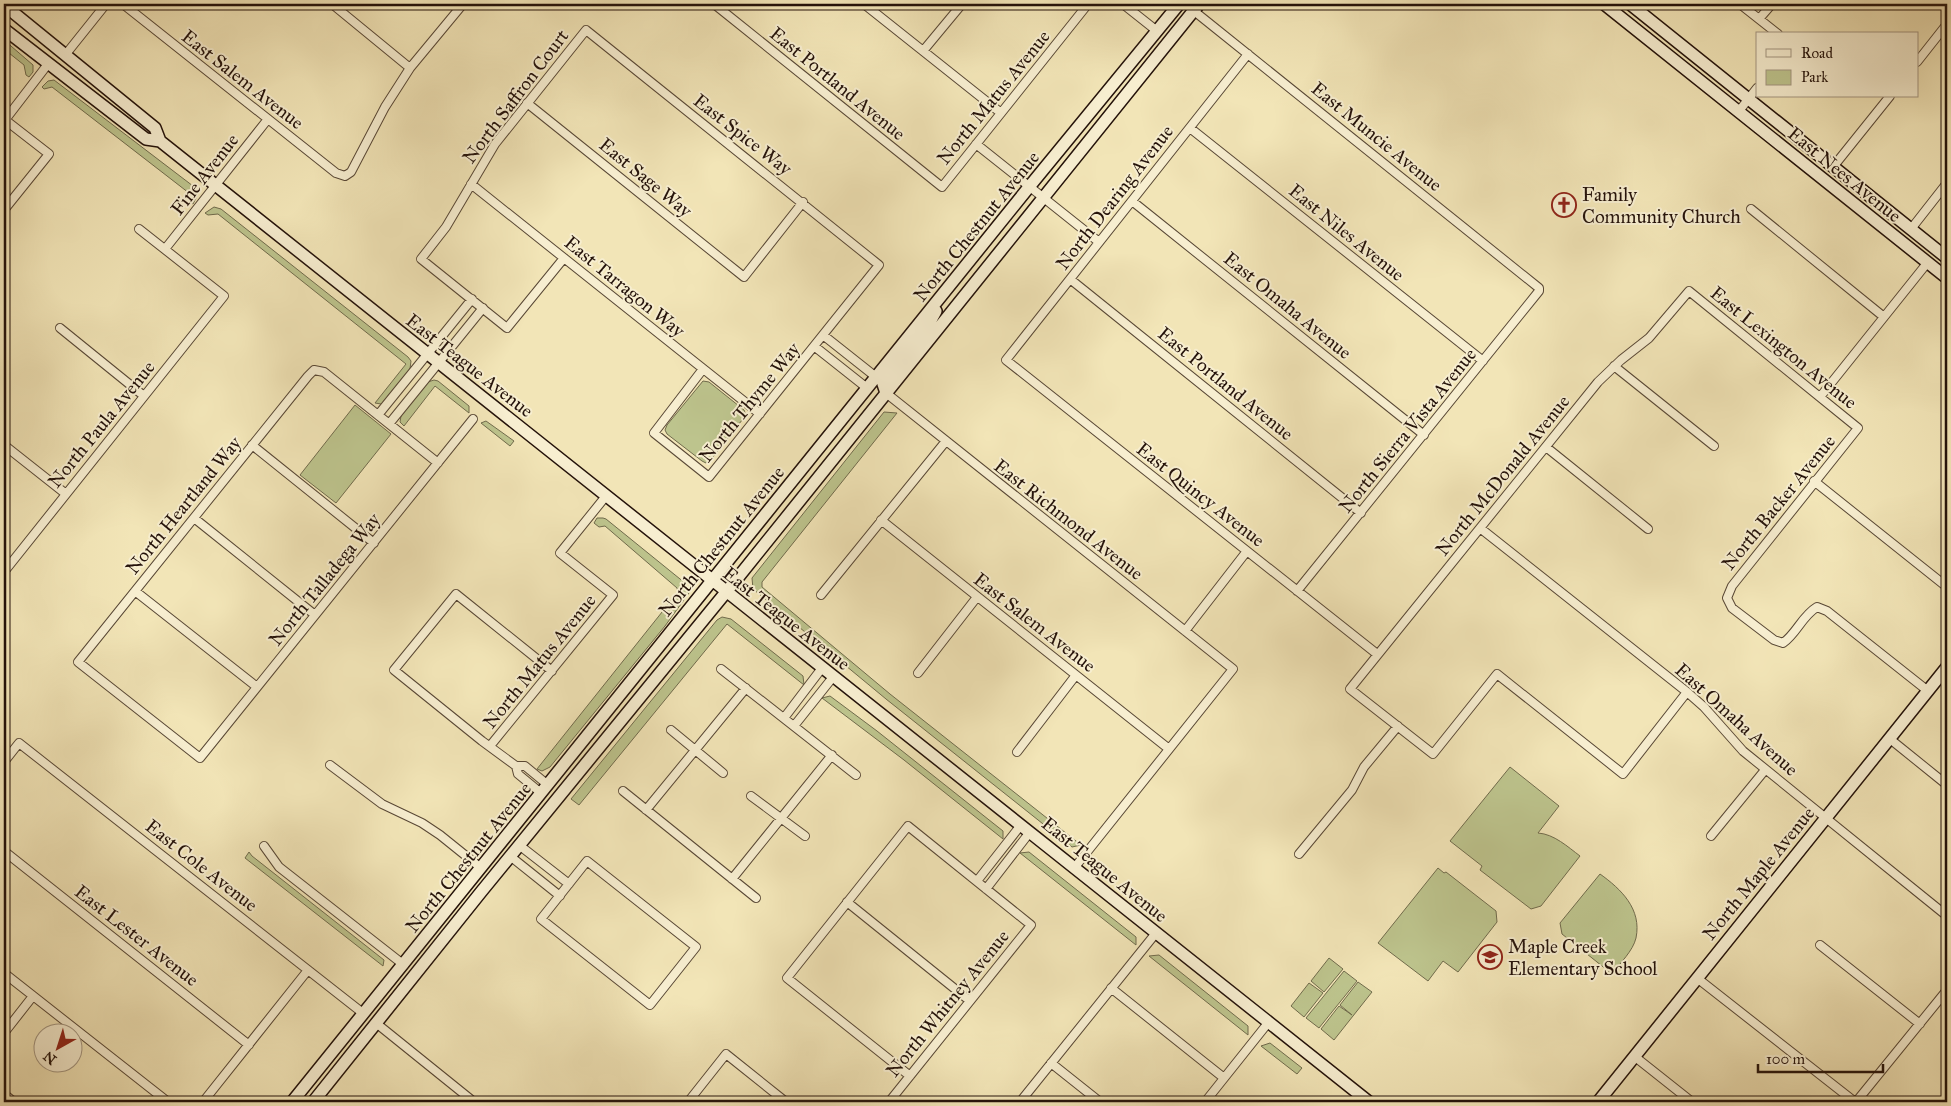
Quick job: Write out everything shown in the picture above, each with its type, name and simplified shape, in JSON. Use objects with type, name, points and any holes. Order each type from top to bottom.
[{"type":"main road","name":"North Chestnut Avenue","points":[[292,1102],[1029,187],[1179,4]]},
{"type":"main road","name":"East Nees Avenue","points":[[1604,4],[1947,278]]},
{"type":"main road","name":"East Nees Avenue","points":[[1630,4],[1947,258]]},
{"type":"main road","name":"East Teague Avenue","points":[[4,5],[155,128],[160,141],[1369,1102]]},
{"type":"main road","name":"North Chestnut Avenue","points":[[317,1101],[376,1023],[1044,198],[1195,6]]},
{"type":"main road","name":"East Teague Avenue","points":[[4,29],[146,139],[160,141]]},
{"type":"main road","points":[[1928,262],[1937,261],[1947,268]]},
{"type":"main road","points":[[886,394],[882,384],[925,331],[952,283]]},
{"type":"main road","name":"North Maple Avenue","points":[[1598,1102],[1947,667]]},
{"type":"main road","points":[[510,856],[519,836],[548,798],[550,788],[544,789]]},
{"type":"main road","points":[[376,1023],[375,1015],[404,977],[404,965]]},
{"type":"main road","points":[[317,1101],[320,1082],[363,1029],[365,1024],[364,1014]]},
{"type":"street","points":[[66,54],[106,4]]},
{"type":"street","name":"East Salem Avenue","points":[[123,4],[336,173],[345,176],[350,172],[385,107],[410,68]]},
{"type":"street","points":[[332,4],[410,68],[463,4]]},
{"type":"street","name":"East Portland Avenue","points":[[714,4],[942,187]]},
{"type":"street","points":[[864,4],[1001,113]]},
{"type":"street","points":[[923,51],[962,4]]},
{"type":"street","name":"North Matus Avenue","points":[[942,187],[1088,4]]},
{"type":"street","points":[[1123,4],[1157,31]]},
{"type":"street","points":[[1740,4],[1775,32]]},
{"type":"street","points":[[1759,19],[1772,4]]},
{"type":"street","name":"East Muncie Avenue","points":[[1195,6],[1248,54],[1540,288]]},
{"type":"street","points":[[1918,61],[1947,24]]},
{"type":"street","name":"North Saffron Court","points":[[472,299],[421,258],[446,227],[495,144],[586,30]]},
{"type":"street","name":"East Spice Way","points":[[586,30],[803,202],[879,265]]},
{"type":"street","name":"North Dearing Avenue","points":[[1006,360],[1248,54]]},
{"type":"street","points":[[4,210],[49,154],[4,119],[48,64]]},
{"type":"street","points":[[1739,112],[1756,89]]},
{"type":"street","points":[[1833,166],[1888,98]]},
{"type":"street","name":"East Sage Way","points":[[527,103],[744,277],[803,202]]},
{"type":"street","name":"Fine Avenue","points":[[165,249],[268,119]]},
{"type":"street","name":"East Niles Avenue","points":[[1190,128],[1483,361]]},
{"type":"street","points":[[976,144],[1099,242]]},
{"type":"street","points":[[1911,229],[1947,183]]},
{"type":"street","name":"East Tarragon Way","points":[[470,184],[760,414]]},
{"type":"street","name":"East Omaha Avenue","points":[[1132,201],[1424,435]]},
{"type":"street","points":[[1751,209],[1884,316]]},
{"type":"street","points":[[139,229],[165,249]]},
{"type":"street","name":"North Paula Avenue","points":[[4,572],[224,296],[165,249]]},
{"type":"street","points":[[438,463],[378,415],[472,299],[507,328],[564,258]]},
{"type":"street","points":[[1820,397],[1928,262]]},
{"type":"street","name":"North Thyme Way","points":[[703,370],[654,433],[709,477],[879,265]]},
{"type":"street","name":"East Portland Avenue","points":[[1070,279],[1361,513]]},
{"type":"street","name":"North Sierra Vista Avenue","points":[[1298,591],[1540,288]]},
{"type":"street","name":"North McDonald Avenue","points":[[1398,726],[1350,689],[1598,382],[1648,338],[1689,291]]},
{"type":"street","name":"East Lexington Avenue","points":[[1689,291],[1858,428]]},
{"type":"street","points":[[389,424],[483,308]]},
{"type":"street","points":[[60,328],[144,396]]},
{"type":"street","points":[[449,328],[460,336]]},
{"type":"street","name":"North Thyme Way","points":[[823,336],[876,378]]},
{"type":"street","name":"North Thyme Way","points":[[814,346],[867,388]]},
{"type":"street","points":[[845,371],[854,360]]},
{"type":"street","name":"East Quincy Avenue","points":[[1006,360],[1377,654]]},
{"type":"street","points":[[1614,366],[1714,446]]},
{"type":"street","name":"North Heartland Way","points":[[200,758],[78,662],[314,370],[324,372],[378,415]]},
{"type":"street","points":[[402,386],[412,395]]},
{"type":"street","name":"East Richmond Avenue","points":[[886,394],[1233,669],[1169,749]]},
{"type":"street","name":"North Talladega Way","points":[[200,758],[473,420]]},
{"type":"street","name":"North Backer Avenue","points":[[1858,428],[1732,586],[1727,598],[1732,608],[1774,640],[1783,643],[1791,637],[1809,612],[1817,607],[1827,611],[1928,691]]},
{"type":"street","points":[[821,595],[946,441]]},
{"type":"street","points":[[252,445],[374,543]]},
{"type":"street","points":[[4,446],[66,494]]},
{"type":"street","points":[[1546,446],[1648,529]]},
{"type":"street","points":[[1814,481],[1947,586]]},
{"type":"street","name":"North Matus Avenue","points":[[490,746],[612,595],[560,553],[606,496]]},
{"type":"street","points":[[194,518],[315,615]]},
{"type":"street","name":"East Salem Avenue","points":[[881,520],[1169,749]]},
{"type":"street","name":"East Omaha Avenue","points":[[1480,528],[1687,692],[1704,707],[1742,752],[1947,916]]},
{"type":"street","points":[[1185,631],[1247,551]]},
{"type":"street","points":[[135,591],[257,687]]},
{"type":"street","points":[[544,789],[525,766],[516,766],[394,670],[456,594],[552,671]]},
{"type":"street","points":[[918,673],[977,596]]},
{"type":"street","points":[[784,718],[822,668]]},
{"type":"street","points":[[721,669],[856,775]]},
{"type":"street","points":[[1299,854],[1352,790],[1364,768],[1398,726],[1433,754],[1497,674],[1622,774],[1687,692]]},
{"type":"street","points":[[1017,752],[1076,675]]},
{"type":"street","points":[[794,726],[833,677]]},
{"type":"street","points":[[646,810],[746,688]]},
{"type":"street","points":[[799,698],[810,706]]},
{"type":"street","points":[[671,730],[723,773]]},
{"type":"street","points":[[1890,739],[1947,785]]},
{"type":"street","name":"East Cole Avenue","points":[[4,762],[19,743],[364,1014]]},
{"type":"street","points":[[1075,867],[1169,749]]},
{"type":"street","points":[[732,879],[832,755]]},
{"type":"street","points":[[330,765],[382,804],[422,822],[434,830],[481,868]]},
{"type":"street","points":[[1711,836],[1766,770]]},
{"type":"street","points":[[623,792],[756,898]]},
{"type":"street","points":[[751,796],[805,836]]},
{"type":"street","points":[[910,1076],[787,978],[908,826],[986,889],[1026,828]]},
{"type":"street","points":[[977,881],[1026,828]]},
{"type":"street","points":[[519,845],[569,884]]},
{"type":"street","points":[[264,846],[278,867],[404,965]]},
{"type":"street","name":"East Lester Avenue","points":[[4,851],[249,1045]]},
{"type":"street","points":[[510,856],[560,896]]},
{"type":"street","points":[[587,861],[696,947],[650,1005],[541,919],[560,896],[587,861]]},
{"type":"street","points":[[540,880],[549,869]]},
{"type":"street","name":"North Whitney Avenue","points":[[889,1102],[1031,925],[986,889]]},
{"type":"street","points":[[848,902],[970,1002]]},
{"type":"street","points":[[1020,1102],[1156,932]]},
{"type":"street","points":[[1820,945],[1920,1024]]},
{"type":"street","points":[[203,1102],[308,970]]},
{"type":"street","points":[[4,973],[168,1102]]},
{"type":"street","points":[[1697,978],[1856,1102],[1947,990]]},
{"type":"street","points":[[1111,988],[1224,1078]]},
{"type":"street","points":[[4,1034],[33,996]]},
{"type":"street","points":[[376,1023],[474,1102]]},
{"type":"street","points":[[1204,1102],[1268,1023]]},
{"type":"street","points":[[688,1102],[726,1054],[786,1102]]},
{"type":"street","points":[[1634,1056],[1692,1102]]},
{"type":"street","points":[[1051,1063],[1100,1102]]},
{"type":"street","points":[[4,1094],[14,1102]]},
{"type":"green space","points":[[4,40],[33,65],[33,72],[29,77],[26,75],[24,65],[4,49]]},
{"type":"green space","points":[[54,80],[193,186],[197,196],[193,204],[190,202],[189,193],[52,87],[44,89],[42,87],[48,81]]},
{"type":"green space","points":[[214,207],[221,209],[408,357],[411,361],[410,369],[381,404],[375,403],[406,364],[218,214],[208,215],[205,213]]},
{"type":"green space","points":[[438,381],[469,406],[469,413],[435,386],[404,426],[400,422],[401,416],[428,382]]},
{"type":"green space","points":[[703,381],[709,382],[744,410],[746,415],[710,461],[706,463],[667,434],[665,430]]},
{"type":"green space","points":[[355,405],[391,434],[336,503],[300,475]]},
{"type":"green space","points":[[884,412],[897,413],[762,582],[762,587],[890,694],[1081,845],[1072,847],[886,699],[753,589],[752,578]]},
{"type":"green space","points":[[486,421],[514,441],[510,446],[481,423]]},
{"type":"green space","points":[[597,518],[606,519],[685,583],[689,593],[665,626],[550,767],[542,771],[537,769],[678,592],[677,588],[605,526],[599,527],[594,523]]},
{"type":"green space","points":[[722,617],[731,619],[803,676],[804,685],[727,624],[579,805],[571,799],[717,620]]},
{"type":"green space","points":[[830,696],[1003,831],[1003,839],[822,698]]},
{"type":"green space","points":[[1510,767],[1559,806],[1538,833],[1555,838],[1580,856],[1541,906],[1531,909],[1480,870],[1482,866],[1450,841]]},
{"type":"green space","points":[[249,852],[384,960],[383,966],[245,858]]},
{"type":"green space","points":[[1029,852],[1136,937],[1136,945],[1020,853]]},
{"type":"green space","points":[[1438,868],[1444,873],[1446,872],[1496,911],[1497,922],[1458,972],[1443,961],[1428,981],[1378,943]]},
{"type":"green space","points":[[1600,874],[1622,893],[1633,909],[1636,918],[1636,938],[1632,948],[1612,974],[1562,934],[1560,923]]},
{"type":"green space","points":[[1159,955],[1248,1026],[1248,1035],[1149,956]]},
{"type":"green space","points":[[1329,958],[1343,969],[1324,992],[1311,981]]},
{"type":"green space","points":[[1344,971],[1357,981],[1319,1028],[1306,1018]]},
{"type":"green space","points":[[1358,982],[1372,992],[1334,1040],[1321,1029],[1339,1006],[1352,1015],[1340,1005]]},
{"type":"green space","points":[[1309,983],[1323,993],[1304,1017],[1291,1006]]},
{"type":"green space","points":[[1270,1043],[1302,1068],[1297,1074],[1261,1046]]},
{"type":"place","name":"Family Community Church","points":[[1564,205]]},
{"type":"place","name":"Maple Creek Elementary School","points":[[1490,957]]}]
